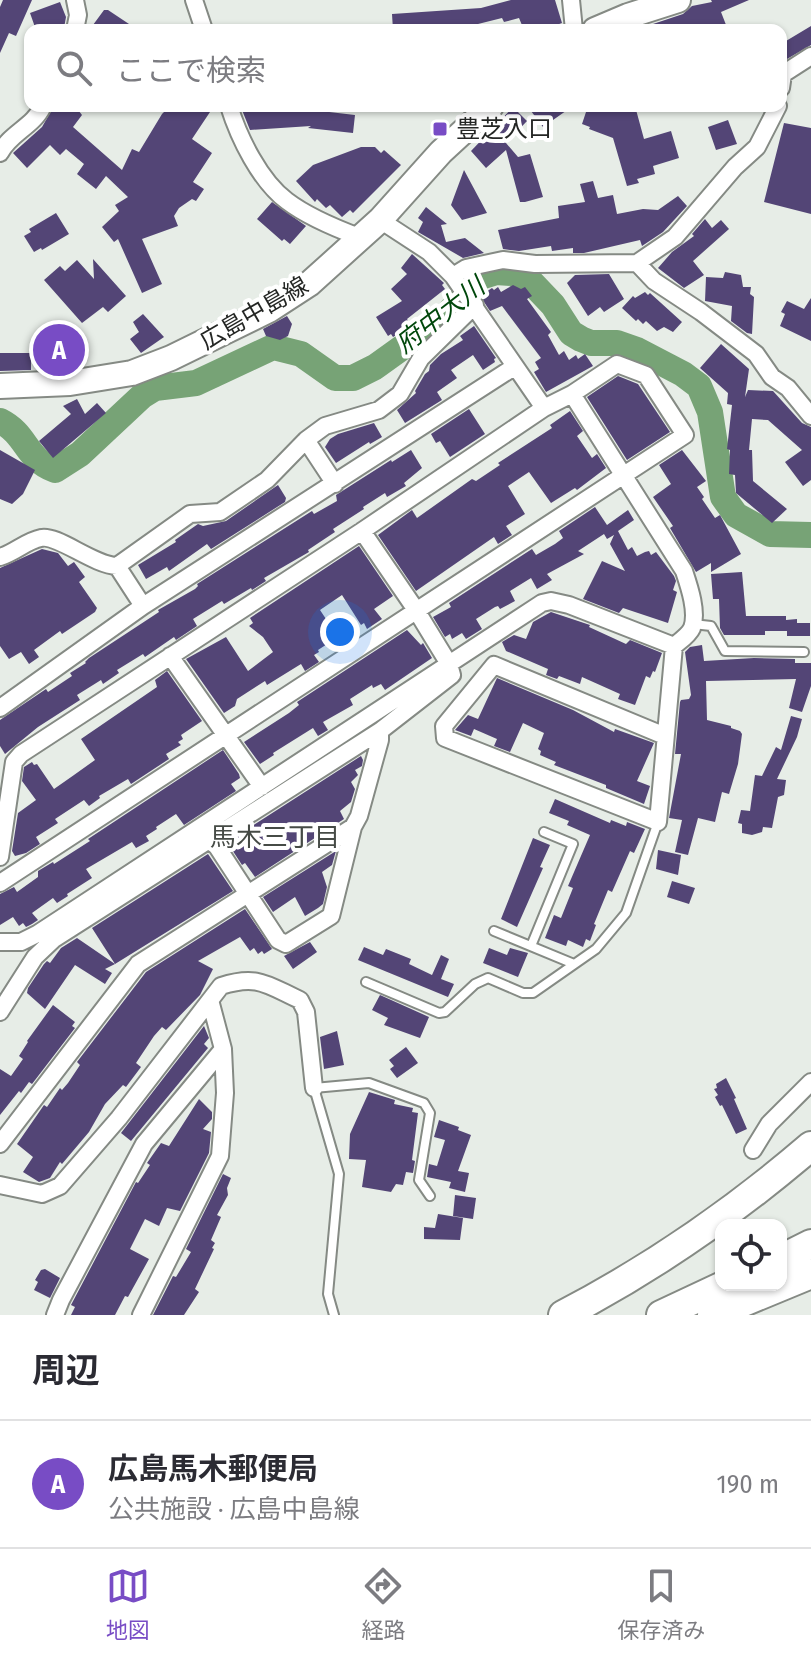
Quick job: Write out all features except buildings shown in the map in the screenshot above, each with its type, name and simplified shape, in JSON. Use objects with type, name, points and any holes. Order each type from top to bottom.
[{"type":"highway","points":[[563,1315],[612,1290],[715,1223],[811,1146]]},
{"type":"highway","points":[[787,1256],[811,1244]]},
{"type":"highway","points":[[712,1315],[811,1274]]},
{"type":"highway","points":[[661,1315],[715,1290]]},
{"type":"main road","points":[[609,24],[678,0]]},
{"type":"main road","name":"広島中島線","points":[[0,386],[102,379],[132,373],[171,358],[283,302],[309,284],[380,220],[441,152],[484,112]]},
{"type":"street","points":[[75,0],[76,24]]},
{"type":"street","points":[[194,0],[202,24]]},
{"type":"street","points":[[571,0],[573,24]]},
{"type":"street","points":[[787,71],[811,56]]},
{"type":"street","points":[[0,153],[10,138],[32,124],[39,112]]},
{"type":"street","points":[[231,112],[248,152],[284,199],[328,224],[359,237]]},
{"type":"street","points":[[456,280],[466,268],[503,260],[535,264],[637,263],[675,237],[735,167],[757,147],[775,112]]},
{"type":"street","points":[[380,220],[429,252],[456,280],[544,408]]},
{"type":"street","points":[[637,263],[654,281],[756,354],[772,377],[788,388],[811,416]]},
{"type":"street","points":[[0,557],[39,538],[50,537],[104,565],[117,566],[190,514],[220,512],[267,480],[306,440],[325,426],[379,410],[400,394],[421,358],[472,302]]},
{"type":"street","points":[[0,857],[14,762],[21,754],[544,408],[572,394],[617,364],[646,375],[685,435],[0,883]]},
{"type":"street","points":[[0,708],[143,606],[514,367]]},
{"type":"street","points":[[572,394],[684,571],[691,593],[691,631],[674,646],[658,822],[445,738],[444,726],[494,665],[665,736]]},
{"type":"street","points":[[306,440],[335,484]]},
{"type":"street","points":[[0,1012],[35,957],[54,939],[380,731],[452,675],[449,664],[416,610],[362,531]]},
{"type":"street","points":[[117,566],[143,606]]},
{"type":"street","points":[[0,942],[21,942],[542,603],[551,601],[569,605],[674,646]]},
{"type":"street","points":[[170,656],[262,787]]},
{"type":"street","points":[[212,839],[278,940],[286,944],[331,916],[380,731]]},
{"type":"street","points":[[0,1144],[138,964],[353,827]]},
{"type":"street","points":[[21,942],[35,957]]},
{"type":"street","points":[[0,1185],[42,1194],[60,1186],[119,1118],[221,986],[251,978],[300,1000],[306,1012],[314,1088]]},
{"type":"street","points":[[141,1315],[220,1156],[225,1093],[223,1049],[210,1000]]},
{"type":"street","points":[[55,1315],[144,1144],[223,1049]]},
{"type":"street","points":[[753,1150],[769,1124],[811,1082]]},
{"type":"lane","points":[[693,624],[711,626],[725,651],[804,652]]},
{"type":"lane","points":[[366,982],[439,1013],[445,1012],[475,984],[488,978],[523,993],[533,993],[596,949],[626,913],[658,822]]},
{"type":"lane","points":[[531,946],[573,844],[544,832]]},
{"type":"lane","points":[[494,931],[574,964]]},
{"type":"lane","points":[[334,1315],[328,1294],[339,1174],[314,1088],[369,1083],[424,1103],[430,1113],[419,1180],[430,1196]]},
{"type":"waterway","name":"府中大川","points":[[0,421],[16,433],[37,459],[55,470],[80,454],[142,396],[155,388],[196,383],[273,347],[301,354],[335,378],[353,378],[375,367],[446,316],[480,277],[496,272],[512,273],[532,283],[553,305],[571,333],[591,343],[617,343],[637,350],[699,386],[710,412],[723,497],[736,515],[770,534],[811,535]]},
{"type":"place","name":"豊芝入口","points":[[440,129]]},
{"type":"place","name":"広島馬木郵便局","points":[[59,350]]},
{"type":"district","name":"馬木三丁目","points":[[275,837]]}]
